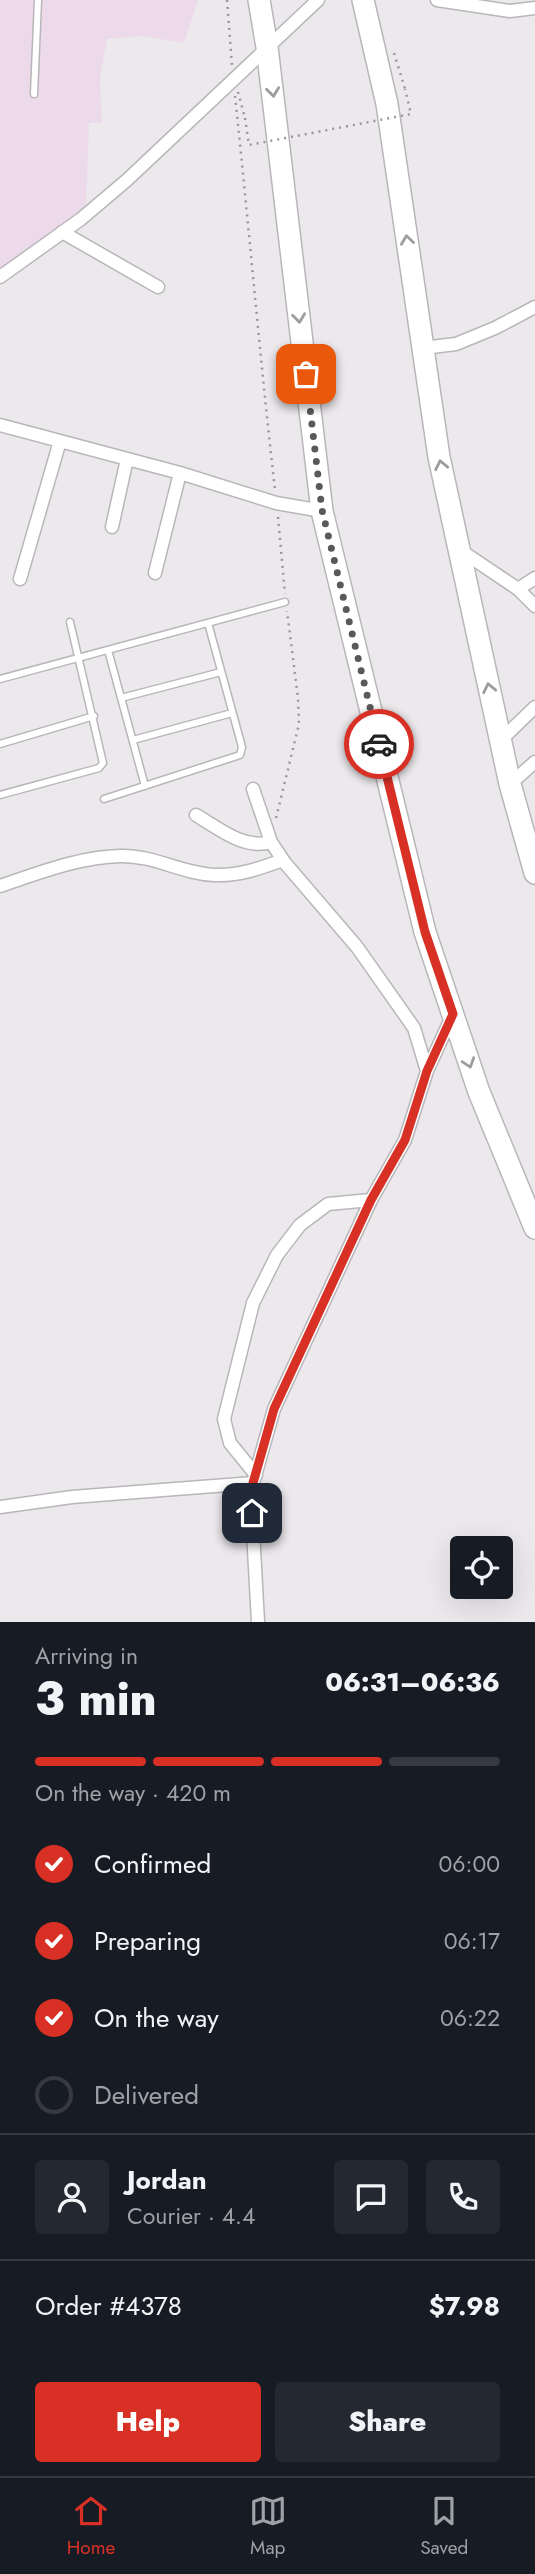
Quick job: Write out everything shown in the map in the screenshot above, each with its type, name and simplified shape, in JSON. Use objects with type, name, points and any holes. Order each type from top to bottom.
[{"type":"highway","points":[[259,0],[267,47],[322,510],[425,932],[479,1092],[535,1228]]},
{"type":"highway","points":[[363,0],[387,104],[439,457],[510,784],[535,873]]},
{"type":"street","points":[[0,276],[62,232],[127,180],[318,0]]},
{"type":"street","points":[[437,0],[510,11],[535,8]]},
{"type":"street","points":[[62,232],[158,287]]},
{"type":"street","points":[[423,348],[456,344],[535,307]]},
{"type":"street","points":[[0,425],[180,473],[276,503],[322,510]]},
{"type":"street","points":[[20,579],[60,441]]},
{"type":"street","points":[[112,527],[127,459]]},
{"type":"street","points":[[155,573],[180,473]]},
{"type":"street","points":[[459,550],[518,589],[535,606]]},
{"type":"street","points":[[518,589],[535,578]]},
{"type":"street","points":[[501,740],[535,707]]},
{"type":"street","points":[[510,784],[535,762]]},
{"type":"street","points":[[253,789],[271,842],[356,947],[414,1028],[427,1071]]},
{"type":"street","points":[[196,815],[240,840],[254,844],[271,842]]},
{"type":"street","points":[[0,886],[97,858],[122,856],[161,861],[213,876],[239,874],[283,860]]},
{"type":"street","points":[[258,1622],[252,1513],[254,1479],[274,1409],[371,1200],[405,1140],[427,1071],[453,1014]]},
{"type":"street","points":[[254,1479],[230,1443],[225,1419],[253,1303],[277,1255],[300,1225],[328,1204],[371,1200]]},
{"type":"street","points":[[0,1507],[254,1479]]},
{"type":"lane","points":[[34,94],[38,0]]},
{"type":"lane","points":[[0,679],[285,603]]},
{"type":"lane","points":[[0,795],[99,768],[103,759],[70,622]]},
{"type":"lane","points":[[104,799],[240,755],[242,747],[208,623]]},
{"type":"lane","points":[[108,650],[145,786]]},
{"type":"lane","points":[[121,698],[221,672]]},
{"type":"lane","points":[[133,740],[232,713]]},
{"type":"lane","points":[[0,744],[94,716]]},
{"type":"path","points":[[227,0],[254,274],[259,354],[285,603],[298,698],[299,724],[271,842]]},
{"type":"path","points":[[234,78],[249,145],[411,114],[405,89]]},
{"type":"shaded area","points":[[0,0],[198,0],[184,43],[142,36],[107,39],[100,78],[102,123],[89,123],[86,211],[0,280]]},
{"type":"way so far","points":[[306,374],[322,510],[379,744]]},
{"type":"route","points":[[252,1513],[253,1483],[274,1409],[371,1200],[405,1140],[427,1071],[453,1014],[425,932],[379,744]]}]
